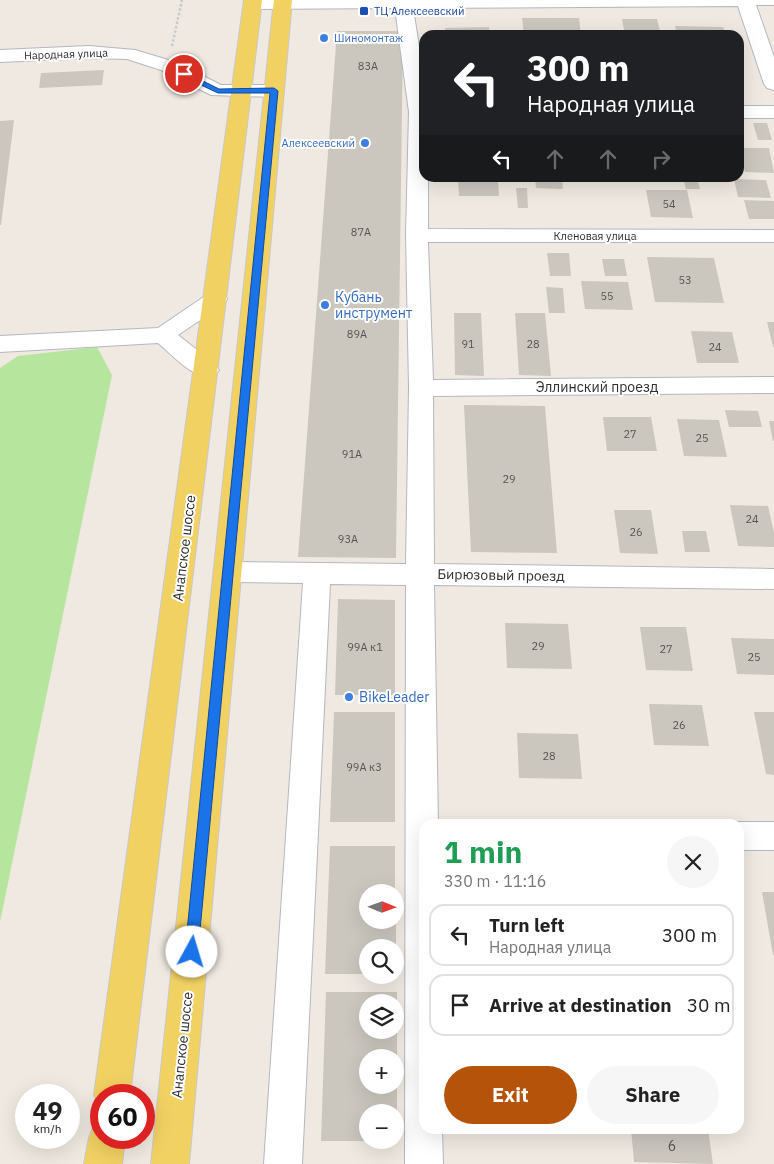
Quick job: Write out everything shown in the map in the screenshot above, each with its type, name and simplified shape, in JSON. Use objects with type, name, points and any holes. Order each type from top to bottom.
[{"type":"main road","name":"Анапское шоссе","points":[[113,1084],[253,2]]},
{"type":"main road","name":"Анапское шоссе","points":[[170,1164],[229,572],[282,2]]},
{"type":"main road","points":[[103,1164],[105,1149]]},
{"type":"street","points":[[745,0],[774,84]]},
{"type":"street","points":[[253,2],[774,0]]},
{"type":"street","points":[[403,2],[419,95]]},
{"type":"street","name":"Народная улица","points":[[0,56],[112,52],[143,57],[168,66],[218,91],[274,91]]},
{"type":"street","points":[[744,112],[774,112]]},
{"type":"street","points":[[419,182],[417,235],[421,388],[420,574],[423,819]]},
{"type":"street","name":"Кленовая улица","points":[[417,235],[774,236]]},
{"type":"street","points":[[0,344],[162,334],[216,299]]},
{"type":"street","points":[[162,334],[207,370]]},
{"type":"street","name":"Эллинский проезд","points":[[421,388],[774,386]]},
{"type":"street","name":"Бирюзовый проезд","points":[[229,572],[774,579]]},
{"type":"street","points":[[283,1164],[317,573]]},
{"type":"street","points":[[744,836],[774,836]]},
{"type":"street","points":[[424,1134],[424,1164]]},
{"type":"path","points":[[168,66],[182,0]]},
{"type":"green space","points":[[97,347],[112,375],[0,922],[0,368],[18,356]]},
{"type":"building","points":[[522,18],[579,18],[580,30],[523,30]]},
{"type":"building","points":[[622,19],[657,19],[660,30],[624,30]]},
{"type":"building","points":[[675,26],[723,27],[724,30],[676,30]]},
{"type":"building","points":[[489,27],[489,30],[445,30],[445,28]]},
{"type":"building","points":[[337,31],[403,31],[396,558],[298,557]]},
{"type":"building","points":[[104,70],[102,85],[39,88],[41,73]]},
{"type":"building","points":[[14,120],[1,225],[0,225],[0,121]]},
{"type":"building","points":[[753,123],[767,123],[772,140],[758,140]]},
{"type":"building","points":[[744,148],[769,148],[774,173],[745,172]]},
{"type":"building","points":[[744,179],[766,180],[771,198],[738,197],[735,182],[744,182]]},
{"type":"building","points":[[458,182],[498,182],[499,196],[459,196]]},
{"type":"building","points":[[535,182],[562,182],[563,189],[536,188]]},
{"type":"building","points":[[684,182],[698,182],[700,189],[686,189]]},
{"type":"building","points":[[516,188],[527,188],[528,208],[518,208]]},
{"type":"building","points":[[646,190],[687,190],[693,218],[651,217]]},
{"type":"building","points":[[744,200],[774,201],[774,219],[749,219]]},
{"type":"building","points":[[547,253],[569,253],[571,276],[550,276]]},
{"type":"building","points":[[647,257],[714,258],[724,303],[655,302]]},
{"type":"building","points":[[602,259],[624,259],[627,276],[605,276]]},
{"type":"building","points":[[581,281],[628,282],[633,310],[585,309]]},
{"type":"building","points":[[546,287],[563,288],[565,313],[549,313]]},
{"type":"building","points":[[454,313],[481,313],[484,376],[455,375]]},
{"type":"building","points":[[515,313],[545,313],[551,376],[519,375]]},
{"type":"building","points":[[767,322],[774,322],[774,347],[773,347]]},
{"type":"building","points":[[691,331],[732,332],[739,363],[697,363]]},
{"type":"building","points":[[464,405],[545,406],[557,553],[471,552]]},
{"type":"building","points":[[725,410],[758,411],[762,427],[729,427]]},
{"type":"building","points":[[603,417],[651,417],[657,451],[607,451]]},
{"type":"building","points":[[677,419],[719,420],[727,457],[684,456]]},
{"type":"building","points":[[769,421],[774,421],[774,441],[773,441]]},
{"type":"building","points":[[730,505],[768,506],[774,532],[774,547],[738,546]]},
{"type":"building","points":[[614,510],[651,510],[658,554],[620,553]]},
{"type":"building","points":[[682,531],[706,531],[710,552],[685,552]]},
{"type":"building","points":[[338,599],[395,600],[395,695],[335,695]]},
{"type":"building","points":[[505,623],[568,624],[572,669],[507,668]]},
{"type":"building","points":[[640,627],[686,627],[693,671],[646,670]]},
{"type":"building","points":[[731,638],[774,639],[774,675],[737,674]]},
{"type":"building","points":[[649,704],[702,705],[709,746],[654,745]]},
{"type":"building","points":[[334,712],[395,712],[395,822],[330,822]]},
{"type":"building","points":[[754,712],[774,712],[774,775],[766,774]]},
{"type":"building","points":[[517,733],[578,734],[582,779],[519,778]]},
{"type":"building","points":[[330,846],[395,846],[395,884],[359,884],[359,929],[396,929],[396,939],[359,939],[359,974],[325,974]]},
{"type":"building","points":[[762,892],[774,892],[774,955],[773,955]]},
{"type":"building","points":[[326,992],[397,992],[397,994],[359,994],[359,1039],[397,1039],[397,1049],[359,1049],[359,1094],[397,1094],[397,1104],[359,1104],[359,1141],[321,1141]]},
{"type":"building","points":[[631,1134],[709,1134],[713,1164],[634,1162]]},
{"type":"place","name":"ТЦ Алексеевский","points":[[364,11]]},
{"type":"place","name":"Шиномонтаж","points":[[324,38]]},
{"type":"place","name":"Алексеевский","points":[[365,143]]},
{"type":"place","name":"Кубань инструмент","points":[[325,305]]},
{"type":"place","name":"BikeLeader","points":[[349,697]]},
{"type":"route","points":[[184,74],[218,91],[274,91],[192,952]]}]
